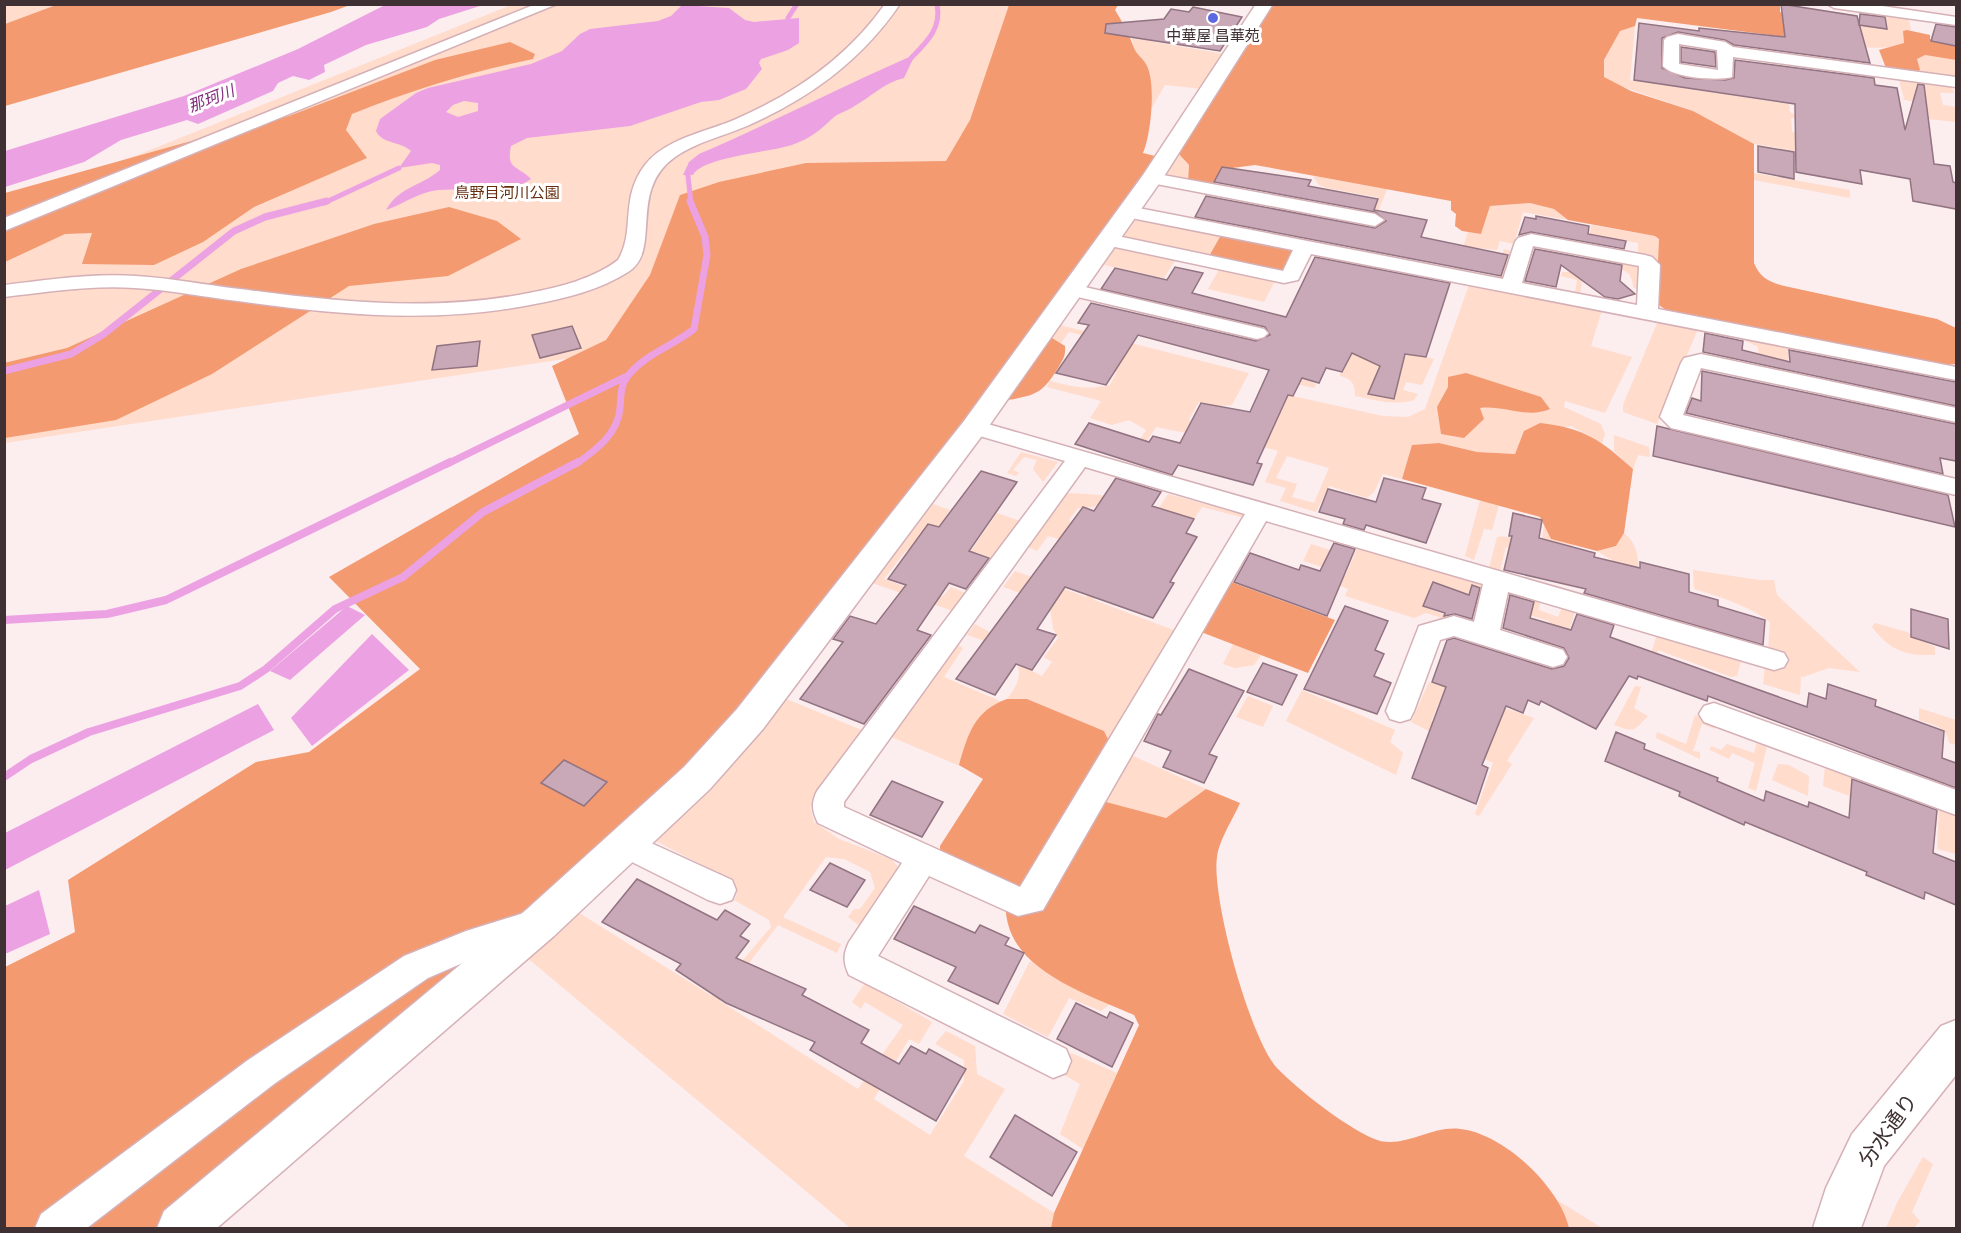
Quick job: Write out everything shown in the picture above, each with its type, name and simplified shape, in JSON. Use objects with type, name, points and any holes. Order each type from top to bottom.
[{"type":"street","points":[[4,225],[550,4]]},
{"type":"street","points":[[4,291],[95,282],[148,283],[255,297],[436,310],[526,301],[601,278],[626,264],[633,248],[636,197],[646,176],[658,160],[676,149],[788,100],[822,79],[879,27],[893,4]]},
{"type":"street","points":[[181,1228],[540,923],[697,778],[750,719],[974,427],[1152,178],[1265,4]]},
{"type":"street","points":[[1834,4],[1956,21]]},
{"type":"street","points":[[1725,51],[1956,82]]},
{"type":"street","points":[[1152,178],[1375,220]]},
{"type":"street","points":[[1128,212],[1511,285],[1956,374]]},
{"type":"street","points":[[1108,240],[1284,277],[1291,276],[1305,246]]},
{"type":"street","points":[[1511,285],[1525,242],[1531,240],[1645,261],[1650,265],[1647,312]]},
{"type":"street","points":[[1072,290],[1257,333]]},
{"type":"street","points":[[1956,415],[1701,361],[1692,363],[1671,417],[1679,423],[1956,487]]},
{"type":"street","points":[[974,427],[1774,660]]},
{"type":"street","points":[[1080,458],[828,800],[829,814],[1018,902],[1030,900],[1260,510]]},
{"type":"street","points":[[1485,635],[1497,579]]},
{"type":"street","points":[[1400,711],[1429,633],[1454,626],[1553,657]]},
{"type":"street","points":[[1714,714],[1956,803]]},
{"type":"street","points":[[627,845],[720,890]]},
{"type":"street","points":[[923,858],[861,953],[861,964],[1053,1061]]},
{"type":"street","points":[[55,1228],[261,1072],[416,967],[466,946],[540,923]]},
{"type":"street","name":"分水通り","points":[[1837,1228],[1850,1188],[1868,1150],[1956,1041]]},
{"type":"green space","points":[[5,5],[56,5],[5,24]]},
{"type":"green space","name":"鳥野目河川公園","points":[[511,5],[1019,5],[951,164],[662,277],[605,353],[5,443],[4,202],[140,154]]},
{"type":"green space","points":[[1884,14],[1908,17],[1911,29],[1903,32],[1904,43],[1874,48],[1810,40],[1778,43],[1776,35],[1794,37],[1792,16],[1886,29]]},
{"type":"green space","points":[[1123,23],[1154,42],[1225,54],[1202,89],[1165,85],[1151,109],[1147,69],[1134,50],[1132,38]]},
{"type":"green space","points":[[1635,26],[1630,80],[1662,85],[1664,70],[1696,74],[1696,78],[1678,75],[1677,87],[1789,104],[1790,113],[1824,118],[1791,118],[1792,132],[1846,140],[1862,162],[1754,144],[1693,111],[1612,83],[1604,77],[1604,61],[1620,30]]},
{"type":"green space","points":[[1925,55],[1956,60],[1956,78],[1915,72],[1917,59]]},
{"type":"green space","points":[[1898,77],[1951,84],[1954,93],[1940,93],[1943,105],[1956,107],[1956,122],[1928,119],[1931,130],[1921,129],[1918,115],[1929,116],[1926,105],[1902,99],[1904,98]]},
{"type":"green space","points":[[1177,152],[1189,165],[1188,181],[1169,177],[1165,173]]},
{"type":"green space","points":[[1754,173],[1850,190],[1850,198],[1754,180]]},
{"type":"green space","points":[[1313,176],[1387,189],[1378,212],[1374,211],[1379,200],[1376,197],[1326,188],[1319,185]]},
{"type":"green space","points":[[1530,203],[1554,209],[1568,220],[1523,212],[1514,244],[1500,241],[1497,250],[1470,247],[1462,269],[1492,277],[1497,276],[1504,249],[1513,252],[1506,279],[1498,280],[1455,272],[1468,232],[1481,234],[1490,206]]},
{"type":"green space","points":[[1142,220],[1221,235],[1208,256],[1129,240],[1123,236],[1131,221]]},
{"type":"green space","points":[[1591,225],[1655,236],[1659,239],[1658,263],[1640,256],[1638,243],[1590,234]]},
{"type":"green space","points":[[1122,247],[1176,259],[1164,278],[1104,265],[1115,248]]},
{"type":"green space","points":[[1584,253],[1635,262],[1643,267],[1641,291],[1633,287],[1627,273],[1622,270],[1607,269],[1583,273],[1580,294],[1575,293],[1577,280],[1561,276],[1562,272],[1581,272]]},
{"type":"green space","points":[[1220,268],[1276,279],[1264,302],[1208,289]]},
{"type":"green space","points":[[1470,282],[1602,310],[1591,346],[1632,357],[1605,413],[1565,401],[1564,407],[1601,424],[1605,434],[1602,443],[1571,426],[1523,434],[1515,454],[1477,452],[1439,443],[1413,445],[1402,479],[1383,474],[1374,492],[1367,498],[1329,486],[1316,512],[1280,501],[1286,488],[1265,482],[1278,451],[1248,443],[1156,427],[1143,447],[1137,444],[1146,430],[1129,420],[1112,425],[1090,418],[1101,401],[1047,387],[1050,381],[1080,387],[1110,385],[1116,373],[1107,341],[1069,332],[1061,343],[1049,336],[1060,325],[1249,373],[1232,405],[1220,406],[1199,402],[1189,419],[1191,422],[1267,441],[1288,395],[1383,416],[1408,417],[1425,409]],"holes":[[[1287,456],[1329,468],[1314,503],[1292,497],[1297,484],[1276,478]]]},
{"type":"green space","points":[[1658,321],[1699,327],[1657,424],[1623,412],[1623,405]]},
{"type":"green space","points":[[1745,336],[1835,354],[1835,356],[1788,348],[1789,374],[1759,368],[1758,347],[1746,341]]},
{"type":"green space","points":[[1334,339],[1406,356],[1410,353],[1434,359],[1422,385],[1406,382],[1403,390],[1418,394],[1414,400],[1407,402],[1384,402],[1355,396],[1352,382],[1340,376],[1342,362],[1333,357],[1303,377],[1316,384],[1314,388],[1292,383]]},
{"type":"green space","points":[[1614,435],[1649,447],[1650,457],[1638,455],[1633,469],[1614,451]]},
{"type":"green space","points":[[1021,452],[1058,462],[1043,482],[1033,469],[1037,460],[1024,457],[1013,470],[1019,473],[1016,476],[1007,473]]},
{"type":"green space","points":[[1070,493],[1100,495],[1143,509],[1100,503],[1094,507],[1078,508],[1069,520],[1077,529],[1129,547],[1094,600],[1176,631],[1109,741],[1104,731],[1027,699],[1007,699],[1016,686],[1019,674],[1012,656],[992,644],[967,635],[975,624],[1029,654],[1022,666],[1042,676],[1052,662],[1044,657],[1058,638],[1053,628],[1050,608],[1040,600],[1003,587],[1015,571],[1086,597],[1102,576],[1062,540],[1048,536],[1037,551],[1028,547],[1064,495]]},
{"type":"green space","points":[[1168,494],[1242,514],[1245,518],[1202,507],[1194,519],[1159,508]]},
{"type":"green space","points":[[1480,500],[1499,505],[1492,530],[1484,529],[1474,560],[1465,556]]},
{"type":"green space","points":[[930,503],[950,510],[932,537],[971,551],[997,513],[1023,522],[995,559],[975,552],[960,572],[911,548],[905,552],[884,579],[937,598],[943,596],[951,587],[966,593],[953,611],[869,582]]},
{"type":"green space","points":[[1544,524],[1551,539],[1573,545],[1568,563],[1506,547],[1500,571],[1489,568],[1497,537],[1531,542],[1542,541]]},
{"type":"green space","points":[[1624,533],[1636,550],[1638,559],[1631,612],[1619,608],[1617,566],[1597,551],[1616,546]]},
{"type":"green space","points":[[1311,544],[1330,550],[1322,567],[1303,561]]},
{"type":"green space","points":[[1359,544],[1474,581],[1484,587],[1475,624],[1469,627],[1426,613],[1414,618],[1345,596],[1348,589],[1323,578],[1327,569],[1346,574]],"holes":[[[1433,583],[1457,591],[1464,603],[1475,607],[1468,625],[1423,606]]]},
{"type":"green space","points":[[1693,570],[1759,580],[1774,580],[1777,595],[1860,672],[1829,668],[1803,677],[1799,676],[1801,678],[1800,695],[1763,684],[1765,667],[1780,670],[1781,654],[1768,651],[1770,622],[1743,606],[1694,589]]},
{"type":"green space","points":[[1510,589],[1541,598],[1539,610],[1558,617],[1563,605],[1576,608],[1562,655],[1536,647],[1537,641],[1547,642],[1552,626],[1549,621],[1529,615],[1516,599],[1507,601],[1503,608],[1502,592]]},
{"type":"green space","points":[[1875,623],[1907,632],[1935,647],[1935,655],[1907,653],[1892,647],[1872,627]]},
{"type":"green space","points":[[1657,634],[1742,657],[1737,676],[1731,677],[1658,650],[1653,662],[1649,661]]},
{"type":"green space","points":[[1233,644],[1261,655],[1254,665],[1235,668],[1223,664]]},
{"type":"green space","points":[[958,645],[963,648],[944,677],[1016,708],[974,772],[889,736]]},
{"type":"green space","points":[[1429,682],[1534,718],[1507,761],[1512,764],[1479,816],[1475,814],[1493,763],[1411,722]],"holes":[[[1441,698],[1500,721],[1457,732],[1431,721]]]},
{"type":"green space","points":[[1635,686],[1641,687],[1634,708],[1648,716],[1634,729],[1614,725]]},
{"type":"green space","points":[[1302,690],[1395,730],[1390,742],[1403,753],[1396,775],[1286,721]]},
{"type":"green space","points":[[1248,696],[1273,706],[1263,727],[1236,717]]},
{"type":"green space","points":[[784,698],[864,731],[810,807],[814,822],[839,839],[891,859],[900,869],[861,927],[848,917],[854,909],[860,909],[875,888],[870,872],[844,859],[826,857],[783,917],[841,944],[837,953],[778,925],[720,1001],[858,1089],[903,1025],[865,1002],[861,1009],[852,1002],[865,983],[932,1022],[919,1044],[909,1039],[874,1099],[930,1135],[964,1081],[964,1060],[935,1044],[946,1031],[975,1046],[977,1074],[1005,1089],[964,1156],[1054,1213],[1051,1228],[850,1228],[525,956],[576,911],[712,996],[771,927],[769,920],[734,900],[737,894],[729,890],[735,882],[652,839]]},
{"type":"green space","points":[[1919,708],[1956,720],[1956,745],[1949,743],[1948,737],[1942,730],[1919,720]]},
{"type":"green space","points":[[1695,715],[1717,723],[1715,729],[1702,724],[1693,751],[1700,752],[1700,759],[1656,738],[1657,732],[1686,744]]},
{"type":"green space","points":[[1757,742],[1767,746],[1756,791],[1748,788],[1755,763],[1732,753],[1729,759],[1710,750],[1711,746],[1721,750],[1727,744],[1754,753]]},
{"type":"green space","points":[[1131,755],[1206,789],[1166,818],[1103,803]]},
{"type":"green space","points":[[1778,764],[1789,765],[1809,776],[1808,796],[1772,780]]},
{"type":"green space","points":[[1825,766],[1853,776],[1850,805],[1849,796],[1823,786]]},
{"type":"green space","points":[[1939,806],[1956,813],[1956,854],[1937,849]]},
{"type":"green space","points":[[1030,961],[1054,978],[1110,1004],[1101,1011],[1069,998],[1048,1037],[1003,1014]]},
{"type":"green space","points":[[1071,1053],[1117,1073],[1083,1149],[1060,1134],[1080,1084],[1061,1073]]},
{"type":"green space","points":[[1923,1157],[1933,1164],[1912,1212],[1920,1221],[1914,1228],[1886,1228],[1898,1201]]},
{"type":"green space","points":[[1557,1200],[1602,1228],[1569,1228]]},
{"type":"shaded area","points":[[56,5],[350,5],[5,106],[5,24]]},
{"type":"shaded area","points":[[1009,5],[1118,5],[1115,10],[1150,74],[1152,97],[1150,122],[1143,153],[1155,156],[1157,159],[1049,336],[1065,346],[1065,355],[1047,384],[1036,393],[1003,401],[742,715],[540,913],[156,1228],[5,1228],[5,967],[75,932],[68,880],[256,762],[309,752],[420,669],[329,577],[579,434],[552,366],[606,340],[650,275],[680,195],[719,182],[806,163],[946,161],[970,120]]},
{"type":"shaded area","points":[[1270,5],[1780,5],[1780,12],[1792,16],[1794,38],[1637,18],[1635,26],[1620,31],[1604,60],[1604,77],[1631,91],[1693,111],[1754,144],[1754,263],[1764,277],[1789,287],[1937,319],[1956,328],[1956,364],[1942,365],[1666,310],[1656,303],[1659,239],[1655,236],[1568,220],[1554,209],[1530,203],[1490,206],[1481,234],[1462,231],[1455,226],[1456,214],[1451,210],[1451,201],[1255,165],[1225,169],[1211,185],[1188,181],[1189,165],[1177,152]]},
{"type":"shaded area","points":[[1903,31],[1930,35],[1930,39],[1956,45],[1956,60],[1925,55],[1917,59],[1920,70],[1915,72],[1886,68],[1879,50],[1904,43]]},
{"type":"shaded area","points":[[510,42],[535,54],[533,59],[441,82],[352,114],[346,130],[367,158],[254,207],[203,242],[154,265],[82,264],[92,233],[65,234],[5,262],[5,193],[289,116],[435,60]]},
{"type":"shaded area","points":[[449,207],[497,221],[521,239],[448,276],[349,286],[212,374],[116,420],[5,438],[4,363],[67,348],[241,269],[374,224]]},
{"type":"shaded area","points":[[1221,235],[1289,248],[1295,252],[1287,269],[1279,271],[1209,256]]},
{"type":"shaded area","points":[[1466,373],[1541,397],[1550,409],[1533,413],[1480,408],[1484,419],[1464,438],[1441,434],[1437,407],[1448,387],[1448,377]]},
{"type":"shaded area","points":[[1540,423],[1569,428],[1591,437],[1633,469],[1624,533],[1616,546],[1597,551],[1551,539],[1540,517],[1402,479],[1412,445],[1439,443],[1477,452],[1515,454],[1524,431]]},
{"type":"shaded area","points":[[1231,582],[1335,620],[1308,673],[1201,632]]},
{"type":"shaded area","points":[[1007,699],[1027,699],[1104,731],[1109,741],[1076,794],[1166,818],[1206,789],[1240,803],[1218,850],[1217,876],[1220,903],[1235,967],[1255,1028],[1266,1052],[1277,1068],[1322,1107],[1372,1138],[1394,1142],[1438,1131],[1460,1129],[1494,1140],[1511,1151],[1542,1180],[1563,1212],[1569,1228],[1051,1228],[1054,1213],[1139,1025],[1134,1015],[1060,981],[1027,957],[1015,941],[1008,924],[1004,887],[940,854],[940,846],[983,779],[959,765],[969,734],[987,710]]},
{"type":"water","name":"那珂川","points":[[385,5],[483,5],[439,19],[427,27],[366,45],[324,65],[325,72],[309,80],[293,76],[278,83],[273,91],[198,124],[187,120],[121,140],[84,162],[5,187],[5,151],[184,96],[298,49]]},
{"type":"water","points":[[682,5],[729,8],[745,20],[754,22],[799,18],[799,43],[788,50],[761,59],[759,63],[762,69],[746,89],[719,100],[701,102],[630,126],[527,138],[511,146],[511,163],[531,179],[521,185],[498,190],[431,191],[386,210],[404,191],[440,170],[440,165],[432,163],[399,168],[411,151],[382,138],[376,131],[380,119],[416,93],[428,88],[531,64],[562,51],[580,34],[590,29],[658,21],[671,16]],"holes":[[[464,101],[478,103],[478,111],[458,117],[446,112],[453,105]]]},
{"type":"water","points":[[907,58],[913,59],[904,78],[890,83],[837,115],[804,140],[782,148],[723,159],[699,169],[693,175],[683,175],[689,162],[699,154]]},
{"type":"water","points":[[347,606],[365,615],[290,680],[270,671]]},
{"type":"water","points":[[372,634],[409,670],[312,746],[291,718]]},
{"type":"water","points":[[258,704],[274,730],[5,870],[5,833]]},
{"type":"water","points":[[39,890],[50,934],[5,954],[5,906]]},
{"type":"building","points":[[1781,4],[1857,16],[1870,63],[1734,45],[1725,40],[1678,32],[1662,38],[1662,68],[1685,78],[1725,80],[1734,78],[1735,60],[1874,78],[1875,85],[1897,88],[1905,130],[1918,84],[1924,85],[1934,164],[1950,166],[1953,182],[1956,183],[1956,209],[1913,201],[1910,179],[1860,170],[1862,184],[1796,172],[1795,104],[1634,80],[1639,23],[1699,31],[1699,28],[1785,37]]},
{"type":"building","points":[[1193,7],[1242,17],[1220,51],[1105,33],[1106,24],[1164,19],[1171,9],[1189,12]]},
{"type":"building","points":[[1860,14],[1885,17],[1887,29],[1859,25]]},
{"type":"building","points":[[1936,24],[1956,27],[1956,46],[1931,41]]},
{"type":"building","points":[[1681,47],[1715,52],[1716,67],[1681,62]]},
{"type":"building","points":[[1758,146],[1794,152],[1794,179],[1758,172]]},
{"type":"building","points":[[1222,167],[1311,180],[1308,186],[1378,199],[1374,210],[1427,220],[1421,237],[1508,255],[1501,276],[1195,217],[1206,196],[1375,228],[1386,221],[1375,212],[1214,182]]},
{"type":"building","points":[[1536,216],[1589,226],[1588,234],[1626,241],[1624,249],[1531,232],[1519,235],[1525,217],[1536,219]]},
{"type":"building","points":[[1535,249],[1622,265],[1620,281],[1635,294],[1618,299],[1605,297],[1561,265],[1556,287],[1525,281]]},
{"type":"building","points":[[1315,257],[1450,283],[1426,357],[1405,354],[1394,399],[1368,394],[1380,366],[1352,353],[1342,372],[1326,368],[1319,383],[1302,378],[1293,396],[1288,395],[1257,463],[1262,464],[1253,485],[1178,465],[1172,475],[1075,444],[1089,423],[1149,442],[1153,436],[1180,443],[1201,403],[1250,412],[1269,370],[1138,335],[1106,385],[1056,373],[1089,325],[1078,323],[1091,303],[1256,341],[1270,335],[1265,327],[1101,289],[1115,268],[1167,280],[1175,267],[1203,273],[1192,293],[1286,317]]},
{"type":"building","points":[[572,326],[581,348],[540,358],[532,335]]},
{"type":"building","points":[[1705,333],[1743,341],[1742,350],[1790,362],[1789,350],[1956,382],[1956,406],[1703,352]]},
{"type":"building","points":[[480,341],[477,366],[432,370],[437,346]]},
{"type":"building","points":[[1702,371],[1956,424],[1956,461],[1940,458],[1943,474],[1686,413],[1692,398],[1701,401]]},
{"type":"building","points":[[1657,426],[1948,495],[1955,527],[1653,456]]},
{"type":"building","points":[[981,471],[1017,482],[969,551],[989,558],[966,589],[949,583],[917,630],[931,635],[864,724],[800,699],[843,642],[833,639],[850,616],[876,624],[906,585],[888,579],[928,524],[939,527]]},
{"type":"building","points":[[1116,478],[1161,492],[1152,506],[1194,519],[1186,533],[1197,537],[1170,582],[1174,583],[1153,618],[1065,587],[1037,629],[1056,635],[1032,670],[1016,664],[995,695],[956,679],[1083,507],[1094,511]]},
{"type":"building","points":[[1384,478],[1426,488],[1422,499],[1441,504],[1426,543],[1366,525],[1364,530],[1343,524],[1345,519],[1319,512],[1328,489],[1376,502]]},
{"type":"building","points":[[1513,513],[1542,520],[1539,538],[1595,553],[1594,557],[1640,568],[1640,562],[1689,574],[1689,592],[1718,600],[1718,606],[1765,620],[1763,645],[1584,593],[1586,589],[1504,570],[1512,536],[1509,536]]},
{"type":"building","points":[[1334,543],[1355,549],[1327,616],[1234,582],[1250,553],[1299,570],[1301,565],[1320,571]]},
{"type":"building","points":[[1433,582],[1469,595],[1472,585],[1480,588],[1472,619],[1455,614],[1444,616],[1445,613],[1423,606]]},
{"type":"building","points":[[1510,595],[1534,602],[1530,618],[1571,630],[1577,614],[1614,625],[1610,637],[1807,707],[1809,693],[1826,699],[1828,684],[1876,700],[1875,706],[1944,731],[1942,758],[1956,763],[1956,788],[1708,696],[1707,701],[1638,676],[1637,679],[1629,676],[1596,729],[1541,701],[1539,705],[1528,700],[1523,713],[1506,706],[1482,765],[1488,768],[1476,804],[1412,778],[1446,687],[1432,682],[1447,640],[1454,638],[1552,669],[1564,666],[1569,658],[1564,648],[1503,628]]},
{"type":"building","points":[[1345,606],[1388,621],[1375,650],[1384,654],[1374,676],[1391,683],[1377,714],[1304,689]]},
{"type":"building","points":[[1911,609],[1948,619],[1949,649],[1911,637]]},
{"type":"building","points":[[1263,663],[1297,675],[1282,705],[1247,692]]},
{"type":"building","points":[[1189,669],[1244,691],[1209,754],[1217,757],[1204,783],[1163,767],[1171,751],[1144,741],[1158,714],[1161,715]]},
{"type":"building","points":[[1616,732],[1645,744],[1644,749],[1718,778],[1717,781],[1764,801],[1766,791],[1808,807],[1809,802],[1849,818],[1852,779],[1937,810],[1933,853],[1956,862],[1956,905],[1925,892],[1924,899],[1866,875],[1867,872],[1745,822],[1744,825],[1679,796],[1680,792],[1605,761]]},
{"type":"building","points":[[564,760],[607,782],[584,806],[541,783]]},
{"type":"building","points":[[892,781],[943,802],[922,837],[870,815]]},
{"type":"building","points":[[830,863],[865,880],[847,907],[810,890]]},
{"type":"building","points":[[637,879],[717,920],[725,910],[750,924],[740,936],[749,941],[736,958],[806,989],[802,995],[869,1030],[861,1043],[899,1064],[911,1046],[926,1054],[929,1049],[966,1069],[936,1121],[810,1050],[815,1042],[726,1003],[676,970],[681,964],[602,922]]},
{"type":"building","points":[[914,906],[975,933],[980,925],[1009,938],[1005,945],[1024,953],[998,1004],[948,981],[956,967],[894,939]]},
{"type":"building","points":[[1076,1003],[1107,1018],[1110,1012],[1133,1023],[1112,1067],[1057,1039]]},
{"type":"building","points":[[1015,1115],[1077,1152],[1052,1196],[990,1157]]},
{"type":"waterway","points":[[788,18],[797,4]]},
{"type":"waterway","points":[[910,59],[927,41],[935,28],[937,4]]},
{"type":"waterway","points":[[324,203],[399,168]]},
{"type":"waterway","points":[[688,176],[691,203]]},
{"type":"waterway","points":[[4,371],[71,354],[104,334],[234,231],[265,217],[327,201]]},
{"type":"waterway","points":[[576,464],[598,447],[615,426],[621,392],[627,377],[641,363],[694,329],[707,255],[705,237],[690,201]]},
{"type":"waterway","points":[[447,464],[625,377]]},
{"type":"waterway","points":[[4,620],[107,614],[166,600],[450,462]]},
{"type":"waterway","points":[[4,777],[31,759],[89,732],[240,686],[266,669],[335,609],[403,577],[483,512],[578,462]]},
{"type":"place","name":"中華屋 昌華苑","points":[[1213,18]]}]
